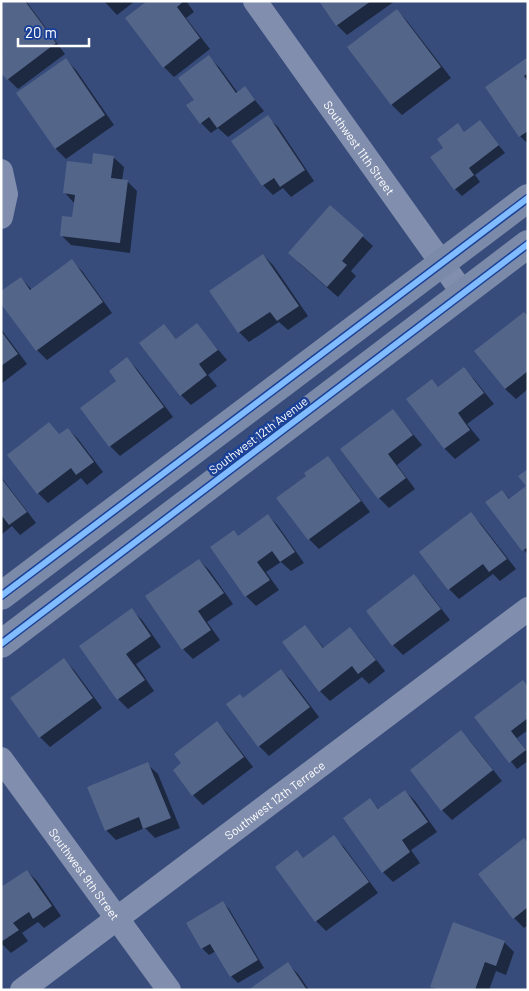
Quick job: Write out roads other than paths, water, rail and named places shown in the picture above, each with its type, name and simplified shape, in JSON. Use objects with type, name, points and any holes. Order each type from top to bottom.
[{"type":"street","name":"Southwest 11th Street","points":[[255,1],[463,293]]},
{"type":"street","points":[[1,171],[4,205]]},
{"type":"street","points":[[1,596],[528,198]]},
{"type":"street","name":"Southwest 12th Avenue","points":[[1,644],[528,244]]},
{"type":"street","name":"Southwest 12th Terrace","points":[[22,990],[528,608]]},
{"type":"street","name":"Southwest 9th Street","points":[[1,759],[169,990]]}]
